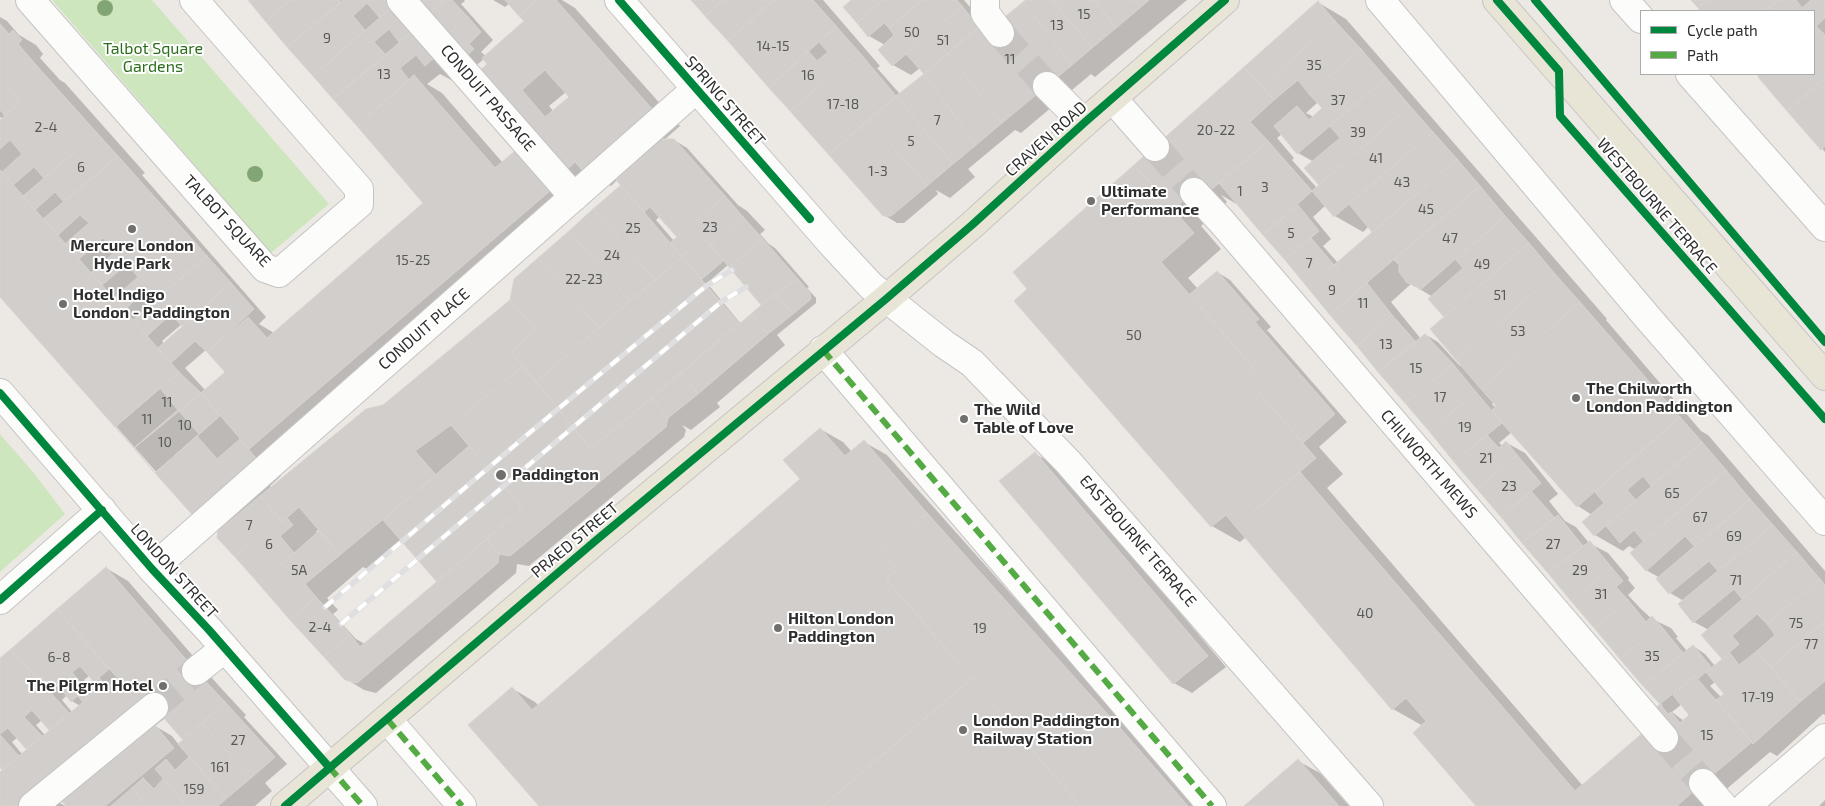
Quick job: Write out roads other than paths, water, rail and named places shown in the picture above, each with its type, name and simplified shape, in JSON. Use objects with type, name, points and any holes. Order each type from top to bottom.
[{"type":"main road","name":"CRAVEN ROAD","points":[[886,299],[1225,0]]},
{"type":"main road","name":"WESTBOURNE TERRACE","points":[[1497,0],[1825,376]]},
{"type":"main road","name":"PRAED STREET","points":[[285,806],[594,542],[886,299]]},
{"type":"street","name":"TALBOT SQUARE","points":[[30,0],[265,268],[278,273],[359,204],[359,189],[194,0]]},
{"type":"street","name":"CONDUIT PASSAGE","points":[[401,0],[574,197]]},
{"type":"street","name":"SPRING STREET","points":[[618,0],[837,250],[886,299]]},
{"type":"street","points":[[985,0],[984,13],[1000,33]]},
{"type":"street","points":[[1380,0],[1655,325],[1825,521]]},
{"type":"street","points":[[1624,0],[1640,18]]},
{"type":"street","points":[[1691,75],[1825,227]]},
{"type":"street","points":[[1047,86],[1084,123]]},
{"type":"street","name":"CONDUIT PLACE","points":[[152,569],[696,90]]},
{"type":"street","points":[[1113,99],[1155,147]]},
{"type":"street","name":"CHILWORTH MEWS","points":[[1194,192],[1664,738]]},
{"type":"street","name":"EASTBOURNE TERRACE","points":[[886,299],[972,363],[1068,462],[1369,806]]},
{"type":"street","points":[[823,350],[1065,636],[1212,806]]},
{"type":"street","name":"LONDON STREET","points":[[1,396],[363,806]]},
{"type":"street","points":[[0,600],[102,510]]},
{"type":"street","points":[[196,672],[224,649]]},
{"type":"street","points":[[33,806],[154,707]]},
{"type":"street","points":[[387,718],[462,806]]},
{"type":"street","points":[[1746,806],[1825,738]]},
{"type":"street","points":[[1703,783],[1723,806]]},
{"type":"tunnel","points":[[1000,33],[1047,86]]},
{"type":"tunnel","points":[[1155,147],[1194,192]]},
{"type":"tunnel","points":[[154,707],[196,671]]},
{"type":"tunnel","points":[[1664,738],[1703,783]]},
{"type":"railway","points":[[325,607],[706,286],[732,270]]},
{"type":"railway","points":[[341,624],[721,302],[746,287]]},
{"type":"place","name":"Ultimate Performance","points":[[1091,201]]},
{"type":"place","name":"Mercure London Hyde Park","points":[[132,229]]},
{"type":"place","name":"Hotel Indigo London - Paddington","points":[[63,304]]},
{"type":"place","name":"The Chilworth London Paddington","points":[[1576,398]]},
{"type":"place","name":"The Wild Table of Love","points":[[964,419]]},
{"type":"place","name":"Paddington","points":[[501,475]]},
{"type":"place","name":"Hilton London Paddington","points":[[778,628]]},
{"type":"place","name":"The Pilgrm Hotel","points":[[163,686]]},
{"type":"place","name":"London Paddington Railway Station","points":[[963,730]]},
{"type":"park label","name":"Talbot Square Gardens","points":[[153,58]]}]
